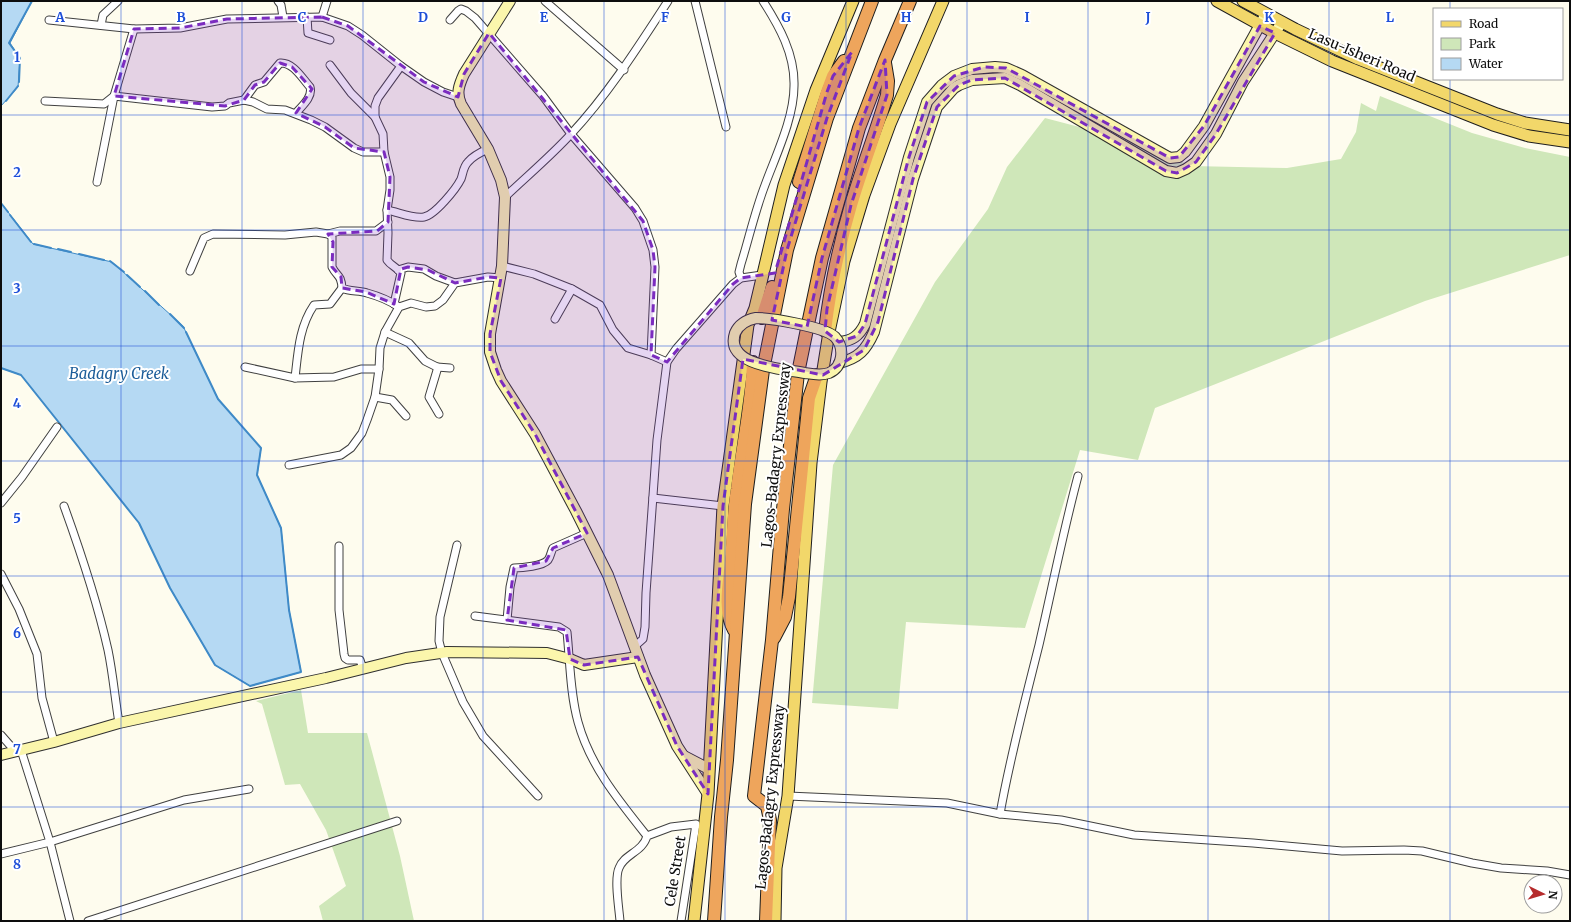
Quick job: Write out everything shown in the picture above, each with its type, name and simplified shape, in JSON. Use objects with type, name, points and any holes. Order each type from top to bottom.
[{"type":"highway","name":"Lagos-Badagry Expressway","points":[[714,921],[745,504],[763,370],[791,236],[827,118],[872,1]]},
{"type":"highway","name":"Lagos-Badagry Expressway","points":[[766,921],[770,820],[766,806],[754,796],[772,640],[783,509],[798,373],[822,258],[859,128],[885,60],[910,1]]},
{"type":"highway","points":[[762,318],[796,192],[827,92],[837,71],[852,52]]},
{"type":"highway","points":[[824,331],[836,263],[851,205],[887,95],[888,81],[885,60]]},
{"type":"highway","points":[[736,634],[730,623],[728,613],[728,589],[736,491],[751,387],[753,362]]},
{"type":"highway","points":[[772,640],[785,617],[789,597],[809,398],[817,375]]},
{"type":"main road","points":[[510,1],[464,74],[459,86],[458,97],[488,149],[501,180],[505,197],[501,278],[490,334],[490,352],[501,381],[535,434],[608,575],[645,675],[682,755],[708,794]]},
{"type":"main road","points":[[694,921],[708,794],[723,506],[748,324],[755,308],[784,185],[816,90],[853,1]]},
{"type":"main road","name":"Lagos-Badagry Expressway","points":[[775,921],[776,868],[788,796],[811,463],[829,332],[844,261],[864,195],[890,124],[943,1]]},
{"type":"main road","name":"Lasu-Isheri Road","points":[[1218,1],[1260,26],[1332,61],[1493,125],[1529,136],[1570,142]]},
{"type":"main road","name":"Lasu-Isheri Road","points":[[1243,1],[1266,14],[1358,59],[1497,114],[1525,123],[1570,130]]},
{"type":"main road","points":[[839,363],[851,360],[858,356],[870,341],[874,332],[909,157],[927,102],[942,85],[954,76],[972,69],[984,67],[1006,68],[1022,75],[1170,158],[1179,157],[1185,152],[1204,126],[1266,14]]},
{"type":"main road","points":[[839,342],[848,341],[862,331],[898,218],[913,179],[937,107],[954,88],[972,80],[1006,78],[1020,84],[1166,171],[1177,173],[1196,162],[1216,134],[1243,82],[1282,22]]},
{"type":"main road","points":[[756,318],[824,331],[831,334],[839,342],[841,351],[839,363],[834,370],[829,373],[817,375],[744,359],[737,352],[734,343],[736,330],[746,321],[756,318]]},
{"type":"main road","points":[[1,754],[54,742],[119,723],[363,669],[406,658],[442,653],[547,653],[570,659],[584,665],[638,657]]},
{"type":"main road","points":[[682,755],[709,769]]},
{"type":"street","points":[[101,25],[104,15],[118,1]]},
{"type":"street","points":[[278,1],[281,5],[283,17]]},
{"type":"street","points":[[322,17],[328,1]]},
{"type":"street","points":[[545,1],[624,70]]},
{"type":"street","points":[[505,197],[571,134],[624,70],[668,1]]},
{"type":"street","points":[[695,1],[726,127]]},
{"type":"street","points":[[741,278],[739,272],[741,264],[758,205],[788,119],[794,85],[792,61],[785,40],[777,22],[763,1]]},
{"type":"street","points":[[450,20],[458,10],[461,9],[475,18],[543,96],[571,134],[635,208],[643,221],[653,250],[654,267],[651,355]]},
{"type":"street","points":[[307,17],[308,32],[330,40]]},
{"type":"street","points":[[49,20],[134,28],[180,28],[227,19],[322,17],[348,26],[362,35],[400,66],[443,92],[458,97]]},
{"type":"street","points":[[97,182],[114,96],[134,28]]},
{"type":"street","points":[[244,100],[255,85],[264,82],[280,62],[286,62],[310,87],[311,91],[310,96],[296,113]]},
{"type":"street","points":[[289,465],[341,455],[351,448],[362,433],[375,396],[380,348],[384,332],[397,306],[400,278],[400,273],[398,270],[387,260],[387,210],[390,177],[384,152],[383,134],[375,117],[351,93],[330,65]]},
{"type":"street","points":[[375,117],[375,106],[378,98],[400,66]]},
{"type":"street","points":[[45,101],[104,104],[114,96],[212,107],[225,106],[229,103],[244,100],[253,102],[267,109],[284,110],[296,113],[325,127],[354,148],[363,152],[384,152]]},
{"type":"street","points":[[387,210],[423,217],[429,215],[451,194],[461,180],[466,163],[472,157],[488,149]]},
{"type":"street","points":[[190,271],[204,238],[213,234],[285,235],[316,232],[328,234],[340,231],[376,231],[388,222]]},
{"type":"street","points":[[295,378],[300,335],[308,315],[314,305],[330,304],[342,288],[341,278],[332,267],[333,242],[332,237],[328,234]]},
{"type":"street","points":[[502,266],[534,274],[572,289],[600,305],[613,330],[628,348],[651,355],[666,362]]},
{"type":"street","points":[[398,270],[408,267],[424,269],[436,276],[455,283],[488,276],[501,278]]},
{"type":"street","points":[[634,647],[643,639],[646,627],[646,593],[652,498],[666,362],[733,284],[741,278],[762,275]]},
{"type":"street","points":[[342,288],[366,292],[397,306],[411,303],[426,307],[435,306],[443,300],[455,283]]},
{"type":"street","points":[[555,319],[572,289]]},
{"type":"street","points":[[384,332],[410,343],[421,358],[438,367],[450,368]]},
{"type":"street","points":[[245,367],[295,378],[334,377],[361,369],[379,369]]},
{"type":"street","points":[[438,367],[429,396],[439,414]]},
{"type":"street","points":[[375,396],[392,400],[406,416]]},
{"type":"street","points":[[1,503],[22,477],[57,427]]},
{"type":"street","points":[[1000,814],[1008,769],[1078,476]]},
{"type":"street","points":[[652,498],[723,506]]},
{"type":"street","points":[[64,506],[84,562],[101,620],[108,652],[119,723]]},
{"type":"street","points":[[507,620],[511,581],[514,568],[522,568],[546,561],[550,558],[553,548],[587,533]]},
{"type":"street","points":[[457,545],[440,617],[439,641],[442,653],[463,702],[483,736],[538,796]]},
{"type":"street","points":[[339,546],[338,610],[344,654],[345,658],[348,660],[360,660],[363,669]]},
{"type":"street","points":[[1,574],[19,610],[37,654],[42,698],[54,742]]},
{"type":"street","points":[[475,616],[559,627],[564,629],[566,632],[573,694],[578,722],[587,745],[603,777],[614,794],[647,836],[645,843],[625,860],[619,868],[617,882],[620,921]]},
{"type":"street","points":[[1,735],[18,751],[50,842],[70,921]]},
{"type":"street","points":[[1,854],[50,842],[184,800],[249,789]]},
{"type":"street","points":[[788,796],[947,803],[1000,814],[1061,820],[1134,835],[1342,851],[1404,850],[1422,852],[1501,868],[1547,871],[1570,875]]},
{"type":"street","points":[[88,921],[397,821]]},
{"type":"street","name":"Cele Street","points":[[647,836],[672,827],[696,824],[681,921]]},
{"type":"highlighted area","points":[[322,17],[348,26],[424,82],[458,97],[464,74],[489,33],[643,221],[653,250],[655,267],[651,355],[667,362],[733,284],[741,278],[775,273],[827,92],[833,76],[852,52],[827,118],[787,250],[772,320],[807,327],[822,258],[859,128],[885,60],[887,95],[851,205],[827,309],[825,331],[839,342],[857,336],[865,324],[909,157],[927,102],[954,76],[984,67],[1006,68],[1170,158],[1179,157],[1204,126],[1260,26],[1275,33],[1216,134],[1196,162],[1177,173],[1166,171],[1005,78],[972,80],[959,85],[937,107],[913,179],[878,322],[864,350],[823,375],[743,359],[723,506],[708,794],[677,746],[638,657],[584,665],[570,659],[566,630],[507,620],[514,568],[546,561],[553,548],[587,533],[535,434],[501,381],[490,352],[490,334],[501,278],[488,277],[455,283],[428,270],[408,267],[401,269],[394,304],[366,292],[342,288],[341,277],[332,267],[333,242],[328,234],[377,231],[388,222],[390,177],[384,152],[354,148],[325,127],[296,113],[312,89],[292,67],[280,63],[264,82],[255,85],[244,100],[225,106],[114,96],[134,29],[180,28],[227,19]]},
{"type":"green space","points":[[1380,96],[1472,133],[1525,148],[1570,157],[1570,255],[1425,301],[1155,408],[1138,460],[1080,450],[1025,628],[906,622],[898,709],[812,703],[833,465],[935,282],[988,209],[1007,167],[1045,118],[1125,139],[1192,166],[1287,168],[1341,159],[1356,132],[1361,103],[1376,111]]},
{"type":"green space","points":[[301,690],[308,733],[367,733],[400,856],[414,921],[323,921],[319,906],[346,886],[326,830],[300,784],[285,785],[262,704],[256,701]]},
{"type":"water","points":[[1,1],[32,1],[10,43],[20,58],[18,87],[1,106]]},
{"type":"water","name":"Badagry Creek","points":[[1,203],[33,244],[112,262],[183,326],[218,399],[261,448],[257,475],[281,528],[289,610],[301,672],[250,686],[215,665],[170,588],[139,523],[21,375],[1,368]]},
{"type":"waterway","points":[[19,82],[20,58],[9,43],[32,1]]},
{"type":"waterway","points":[[6,101],[18,86]]},
{"type":"waterway","points":[[1,203],[8,212]]},
{"type":"waterway","points":[[10,215],[31,242]]},
{"type":"waterway","points":[[34,244],[51,248]]},
{"type":"waterway","points":[[58,249],[71,252]]},
{"type":"waterway","points":[[79,254],[104,260]]},
{"type":"waterway","points":[[110,261],[124,272]]},
{"type":"waterway","points":[[127,275],[140,287]]},
{"type":"waterway","points":[[145,291],[159,305]]},
{"type":"waterway","points":[[170,314],[184,328]]},
{"type":"waterway","points":[[1,368],[21,375],[139,523],[170,588],[215,665],[250,686],[301,672],[289,610],[281,528],[257,475],[261,448],[218,399],[186,332]]}]
